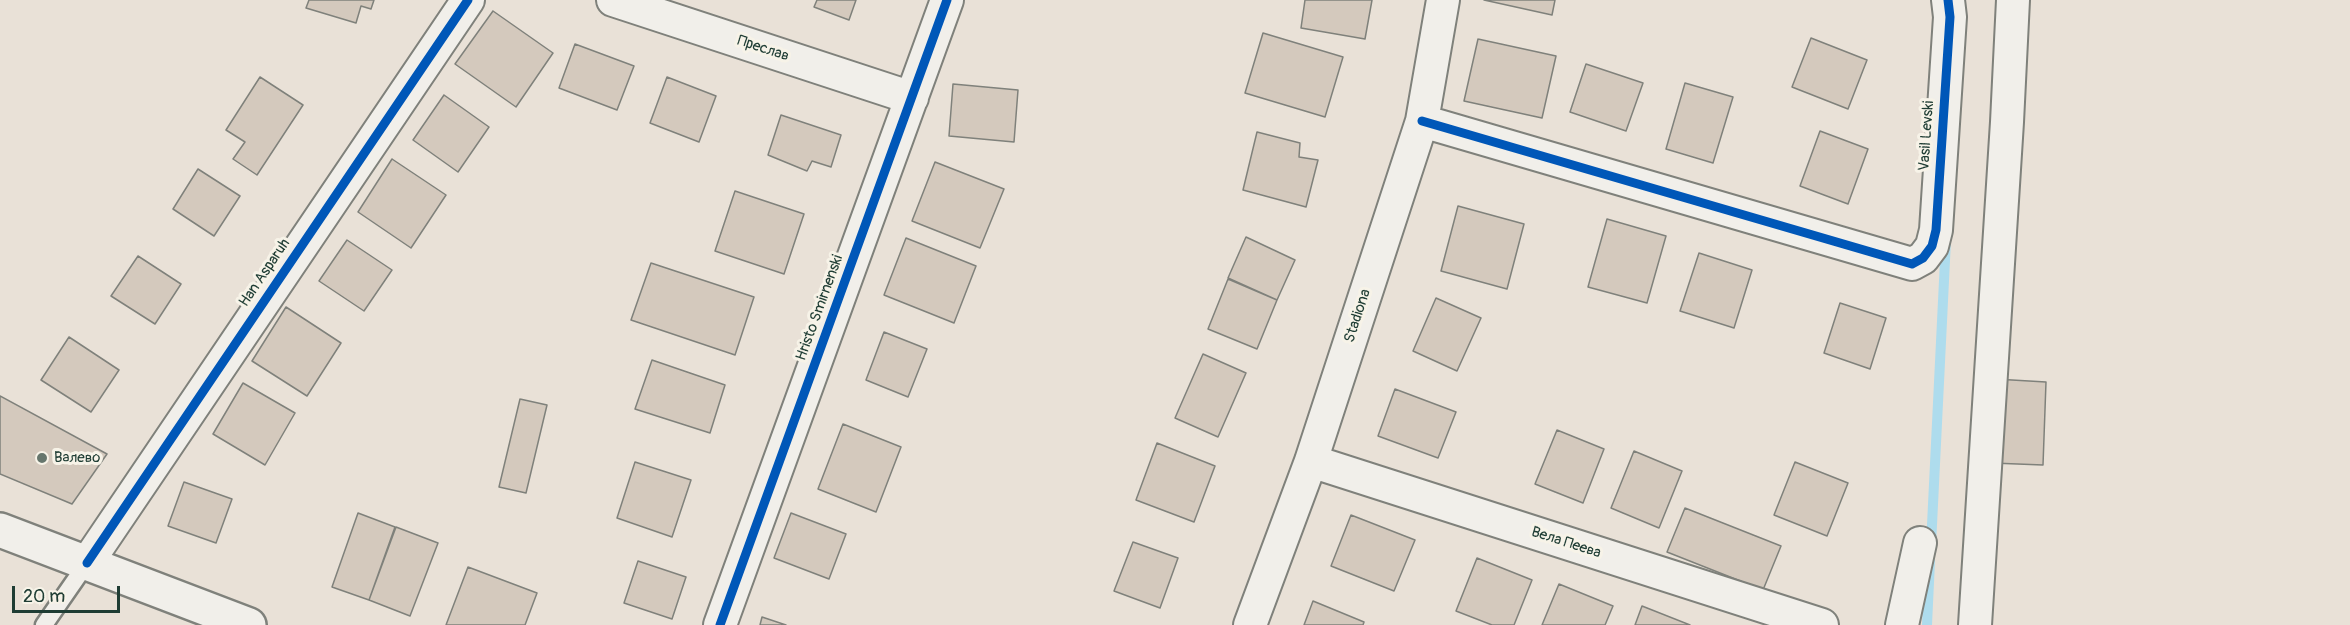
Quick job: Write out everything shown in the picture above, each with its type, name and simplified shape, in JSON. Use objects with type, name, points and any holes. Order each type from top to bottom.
[{"type":"street","name":"Han Asparuh","points":[[87,563],[468,0]]},
{"type":"street","name":"Преслав","points":[[613,0],[912,98]]},
{"type":"street","name":"Hristo Smirnenski","points":[[720,625],[947,0]]},
{"type":"street","name":"Stadiona","points":[[1250,625],[1311,461],[1422,121],[1443,0]]},
{"type":"street","name":"Vasil Levski","points":[[1422,121],[1912,264],[1923,258],[1932,246],[1936,230],[1950,17],[1948,0]]},
{"type":"street","points":[[1975,625],[2013,0]]},
{"type":"street","name":"Вела Пеева","points":[[1311,461],[1822,625]]},
{"type":"street","points":[[0,530],[249,625]]},
{"type":"street","points":[[1902,625],[1920,543]]},
{"type":"lane","points":[[44,625],[87,563]]},
{"type":"building","points":[[309,0],[374,0],[371,9],[361,6],[356,23],[306,8]]},
{"type":"building","points":[[817,0],[856,0],[849,20],[814,7]]},
{"type":"building","points":[[1305,0],[1372,0],[1365,39],[1301,28]]},
{"type":"building","points":[[1484,0],[1555,0],[1552,15]]},
{"type":"building","points":[[493,11],[553,53],[516,107],[455,64]]},
{"type":"building","points":[[1263,33],[1343,57],[1325,117],[1245,93]]},
{"type":"building","points":[[1811,38],[1867,60],[1848,109],[1792,87]]},
{"type":"building","points":[[1478,39],[1556,56],[1542,118],[1464,101]]},
{"type":"building","points":[[575,44],[634,66],[617,110],[559,88]]},
{"type":"building","points":[[1586,64],[1643,83],[1626,131],[1570,112]]},
{"type":"building","points":[[260,77],[303,105],[257,175],[233,159],[245,142],[226,130]]},
{"type":"building","points":[[667,77],[716,96],[699,142],[650,123]]},
{"type":"building","points":[[1685,83],[1733,97],[1713,163],[1666,149]]},
{"type":"building","points":[[953,84],[1018,90],[1014,142],[949,136]]},
{"type":"building","points":[[444,95],[489,127],[458,172],[413,140]]},
{"type":"building","points":[[781,115],[841,135],[831,167],[812,161],[807,171],[768,155]]},
{"type":"building","points":[[1820,131],[1868,149],[1848,204],[1800,186]]},
{"type":"building","points":[[1257,132],[1300,143],[1299,157],[1318,160],[1306,207],[1243,190]]},
{"type":"building","points":[[392,159],[446,195],[411,248],[358,212]]},
{"type":"building","points":[[935,162],[1004,189],[980,248],[912,221]]},
{"type":"building","points":[[198,169],[240,196],[214,236],[173,209]]},
{"type":"building","points":[[735,191],[804,214],[784,274],[715,251]]},
{"type":"building","points":[[1458,206],[1524,224],[1507,289],[1441,271]]},
{"type":"building","points":[[1607,219],[1666,236],[1647,303],[1588,287]]},
{"type":"building","points":[[1246,237],[1295,260],[1277,300],[1228,278]]},
{"type":"building","points":[[906,238],[976,266],[954,323],[884,295]]},
{"type":"building","points":[[347,240],[392,270],[364,311],[319,281]]},
{"type":"building","points":[[1699,253],[1752,270],[1734,328],[1680,311]]},
{"type":"building","points":[[138,256],[181,284],[155,324],[111,296]]},
{"type":"building","points":[[651,263],[754,297],[735,355],[631,320]]},
{"type":"building","points":[[1228,279],[1277,300],[1257,349],[1208,329]]},
{"type":"building","points":[[1436,298],[1481,318],[1457,371],[1413,351]]},
{"type":"building","points":[[1840,303],[1886,318],[1870,369],[1824,353]]},
{"type":"building","points":[[286,307],[341,343],[307,396],[252,361]]},
{"type":"building","points":[[884,332],[927,349],[908,397],[866,380]]},
{"type":"building","points":[[69,337],[119,370],[91,412],[41,380]]},
{"type":"building","points":[[1203,354],[1246,373],[1218,437],[1175,418]]},
{"type":"building","points":[[652,360],[725,385],[710,433],[635,409]]},
{"type":"building","points":[[1995,379],[2046,382],[2043,465],[1992,463]]},
{"type":"building","points":[[243,383],[295,413],[265,465],[213,434]]},
{"type":"building","points":[[1395,389],[1456,412],[1438,458],[1378,436]]},
{"type":"building","points":[[0,396],[107,454],[72,504],[0,474]]},
{"type":"building","points":[[520,399],[547,405],[526,493],[499,487]]},
{"type":"building","points":[[843,424],[901,447],[876,512],[818,489]]},
{"type":"building","points":[[1557,430],[1604,449],[1583,503],[1535,484]]},
{"type":"building","points":[[1157,443],[1215,466],[1194,522],[1136,500]]},
{"type":"building","points":[[1634,451],[1682,471],[1659,528],[1611,508]]},
{"type":"building","points":[[635,462],[691,480],[672,537],[617,518]]},
{"type":"building","points":[[1795,462],[1848,483],[1827,536],[1774,515]]},
{"type":"building","points":[[184,482],[232,499],[216,543],[168,526]]},
{"type":"building","points":[[1685,508],[1781,546],[1763,590],[1667,552]]},
{"type":"building","points":[[358,513],[395,527],[369,600],[332,587]]},
{"type":"building","points":[[791,513],[846,534],[829,579],[774,558]]},
{"type":"building","points":[[1351,515],[1415,540],[1394,591],[1331,566]]},
{"type":"building","points":[[396,527],[438,543],[410,616],[369,600]]},
{"type":"building","points":[[1133,542],[1178,558],[1160,608],[1114,591]]},
{"type":"building","points":[[1477,558],[1532,580],[1514,625],[1492,625],[1456,611]]},
{"type":"building","points":[[638,561],[686,577],[672,619],[624,603]]},
{"type":"building","points":[[468,567],[537,593],[525,625],[446,625]]},
{"type":"building","points":[[1559,584],[1613,606],[1605,625],[1542,625]]},
{"type":"building","points":[[1313,601],[1364,622],[1363,625],[1304,625]]},
{"type":"building","points":[[1642,606],[1690,625],[1635,625]]},
{"type":"building","points":[[762,617],[786,625],[760,625]]},
{"type":"waterway","points":[[1931,545],[1946,240]]},
{"type":"waterway","points":[[1927,625],[1930,561]]},
{"type":"cycle path","points":[[87,563],[468,0]]},
{"type":"cycle path","points":[[720,625],[947,0]]},
{"type":"cycle path","points":[[1422,121],[1912,264],[1923,258],[1932,246],[1936,230],[1950,17],[1948,0]]},
{"type":"place","name":"Валево","points":[[42,458]]}]
